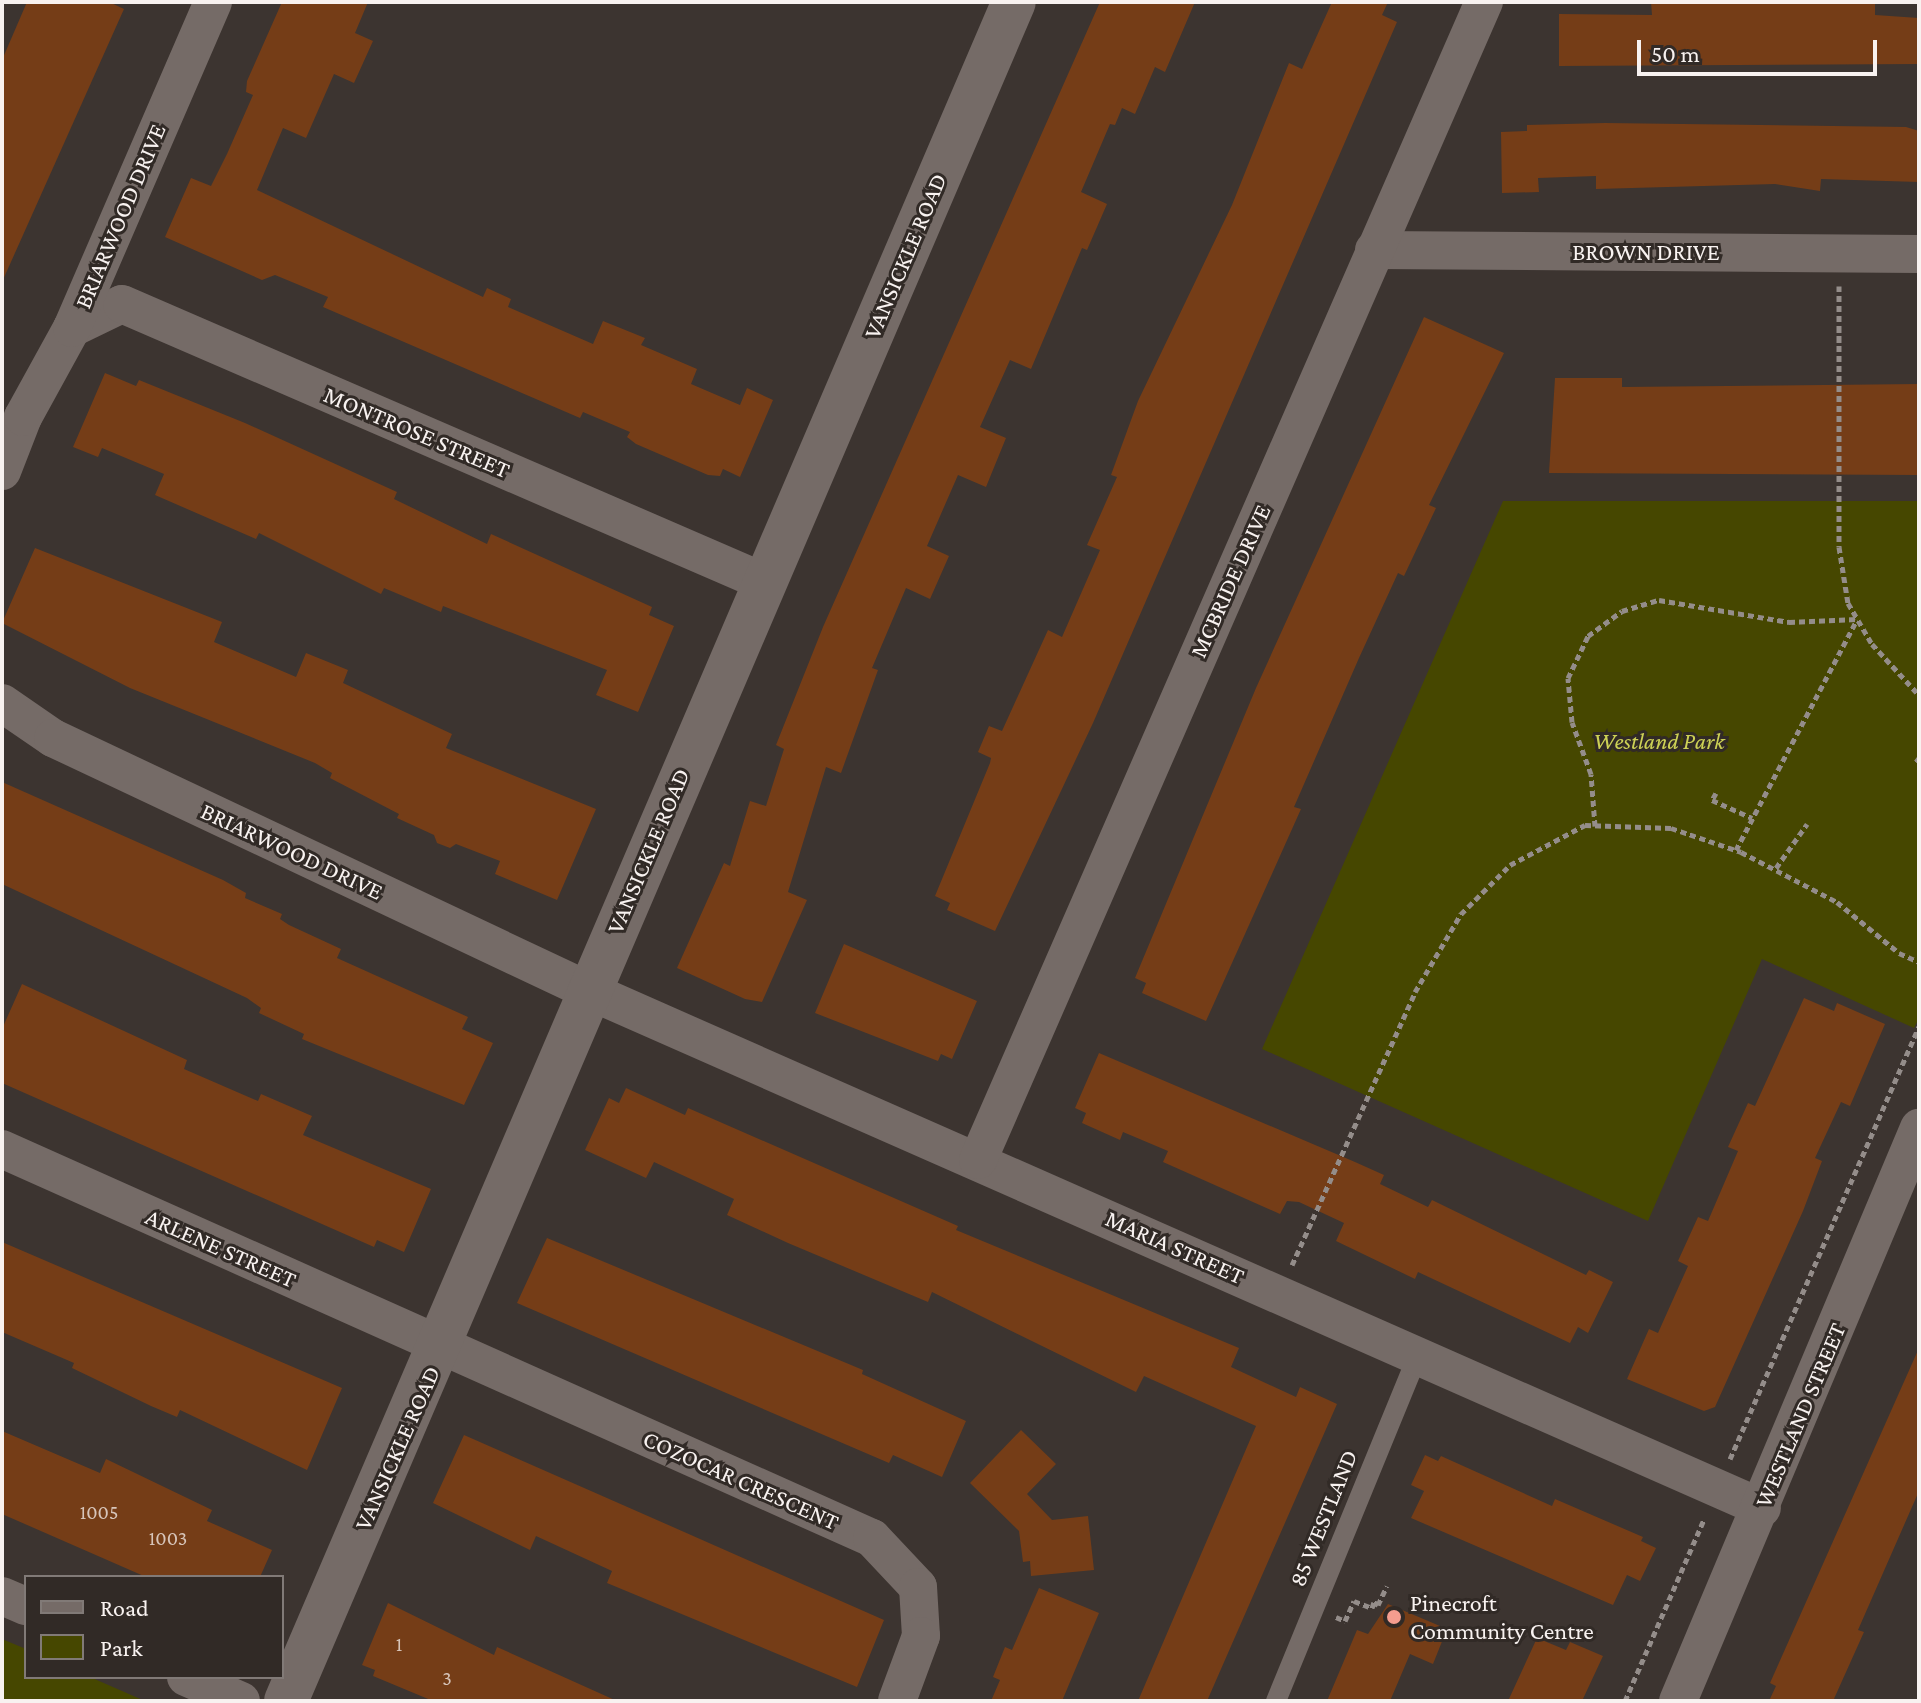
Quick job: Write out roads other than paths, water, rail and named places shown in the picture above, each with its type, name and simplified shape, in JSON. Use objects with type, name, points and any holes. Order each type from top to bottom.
[{"type":"street","name":"BRIARWOOD DRIVE","points":[[2,471],[23,417],[72,328],[213,2]]},
{"type":"street","name":"MCBRIDE DRIVE","points":[[978,1160],[1484,2]]},
{"type":"street","name":"VANSICKLE ROAD","points":[[286,1701],[441,1346],[587,990],[764,582],[1008,4]]},
{"type":"street","name":"BROWN DRIVE","points":[[1374,250],[1919,254]]},
{"type":"street","name":"MONTROSE STREET","points":[[72,328],[122,304],[764,582]]},
{"type":"street","name":"BRIARWOOD DRIVE","points":[[2,703],[53,738],[587,990]]},
{"type":"street","name":"MARIA STREET","points":[[587,990],[1762,1508]]},
{"type":"street","name":"WESTLAND STREET","points":[[1678,1701],[1762,1508],[1919,1128]]},
{"type":"street","name":"ARLENE STREET","points":[[2,1149],[441,1346]]},
{"type":"street","name":"COZOCAR CRESCENT","points":[[441,1346],[872,1538],[918,1587],[921,1636],[897,1701]]},
{"type":"street","points":[[2,1596],[24,1605]]},
{"type":"street","points":[[191,1679],[241,1701]]},
{"type":"lane","name":"85 WESTLAND","points":[[1276,1701],[1418,1355]]},
{"type":"place","name":"Pinecroft Community Centre","points":[[1394,1617]]},
{"type":"park label","name":"Westland Park","points":[[1659,741]]}]
